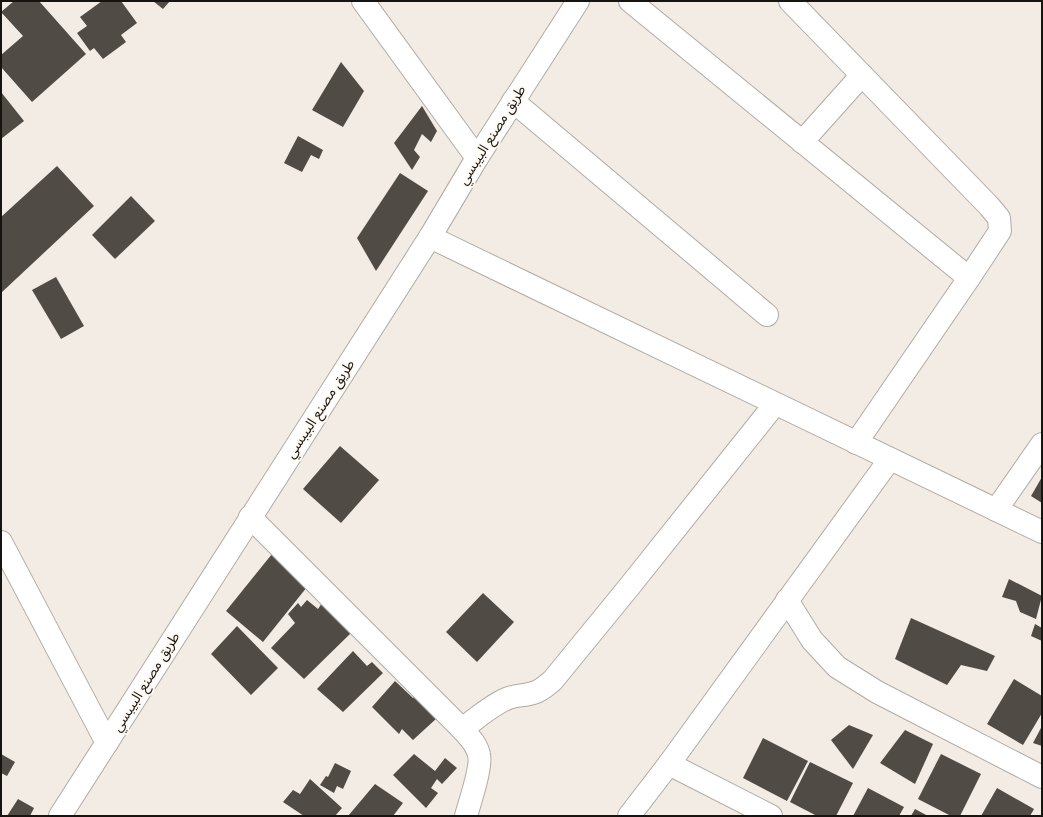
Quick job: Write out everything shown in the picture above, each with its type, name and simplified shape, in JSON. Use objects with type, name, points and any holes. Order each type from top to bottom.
[{"type":"street","points":[[363,1],[477,158]]},
{"type":"street","name":"طريق مصنع البيبسي","points":[[60,816],[430,237],[477,158],[578,1]]},
{"type":"street","points":[[630,1],[969,278]]},
{"type":"street","points":[[790,1],[999,218],[1000,231],[856,443]]},
{"type":"street","points":[[802,142],[862,76]]},
{"type":"street","points":[[513,101],[768,315]]},
{"type":"street","points":[[430,237],[1042,532]]},
{"type":"street","points":[[462,729],[506,699],[518,695],[533,693],[542,689],[554,680],[775,404]]},
{"type":"street","points":[[996,510],[1042,444]]},
{"type":"street","points":[[630,816],[890,459]]},
{"type":"street","points":[[250,518],[462,729],[474,743],[479,755],[480,764],[466,816]]},
{"type":"street","points":[[1,542],[7,568],[107,743]]},
{"type":"street","points":[[787,600],[812,640],[837,666],[878,692],[1042,776]]},
{"type":"street","points":[[669,764],[771,816]]},
{"type":"building","points":[[14,1],[39,1],[86,54],[32,102],[1,67],[1,55],[23,36],[1,12]]},
{"type":"building","points":[[102,1],[121,1],[137,23],[121,35],[126,42],[103,59],[94,48],[90,51],[77,33],[87,26],[80,17]]},
{"type":"building","points":[[153,1],[170,1],[163,9]]},
{"type":"building","points":[[341,62],[364,91],[343,127],[312,110]]},
{"type":"building","points":[[1,92],[24,121],[1,139]]},
{"type":"building","points":[[422,106],[437,131],[431,142],[422,134],[414,150],[420,157],[412,170],[394,143]]},
{"type":"building","points":[[298,136],[323,150],[319,159],[311,155],[302,172],[284,163]]},
{"type":"building","points":[[57,166],[94,206],[1,293],[1,217]]},
{"type":"building","points":[[400,173],[428,191],[376,271],[357,238]]},
{"type":"building","points":[[131,196],[155,221],[115,259],[92,235]]},
{"type":"building","points":[[56,277],[84,326],[61,339],[32,290]]},
{"type":"building","points":[[340,446],[379,480],[341,523],[303,489]]},
{"type":"building","points":[[1042,477],[1042,503],[1031,496]]},
{"type":"building","points":[[276,549],[311,582],[263,642],[226,611]]},
{"type":"building","points":[[1009,579],[1042,596],[1036,619],[1020,612],[1016,601],[1002,597]]},
{"type":"building","points":[[483,593],[514,622],[477,662],[446,632]]},
{"type":"building","points":[[307,600],[318,609],[324,600],[353,631],[304,679],[271,648],[295,623],[288,614],[298,603],[301,607]]},
{"type":"building","points":[[911,618],[995,656],[987,671],[961,665],[947,685],[895,659]]},
{"type":"building","points":[[1035,624],[1042,628],[1042,641],[1031,636]]},
{"type":"building","points":[[237,626],[278,668],[251,695],[211,654]]},
{"type":"building","points":[[353,651],[367,666],[372,662],[383,673],[343,712],[317,689]]},
{"type":"building","points":[[1014,679],[1042,696],[1042,713],[1023,745],[987,724]]},
{"type":"building","points":[[395,681],[413,698],[418,693],[429,704],[425,708],[437,718],[413,740],[402,729],[399,734],[372,707]]},
{"type":"building","points":[[849,725],[873,735],[853,769],[831,740]]},
{"type":"building","points":[[1042,726],[1042,746],[1033,743]]},
{"type":"building","points":[[905,730],[933,744],[915,784],[880,763]]},
{"type":"building","points":[[763,738],[808,761],[787,801],[743,778]]},
{"type":"building","points":[[1,754],[15,762],[7,776],[1,773]]},
{"type":"building","points":[[414,754],[435,771],[445,758],[457,768],[442,784],[437,779],[431,788],[438,793],[426,808],[393,775]]},
{"type":"building","points":[[941,754],[981,774],[960,816],[951,816],[918,799]]},
{"type":"building","points":[[810,762],[853,783],[836,816],[817,816],[790,802]]},
{"type":"building","points":[[335,763],[351,771],[343,789],[337,786],[334,793],[320,785],[326,776],[328,777]]},
{"type":"building","points":[[310,779],[342,808],[335,816],[304,816],[283,802],[293,790],[300,794]]},
{"type":"building","points":[[375,784],[403,803],[393,816],[348,816]]},
{"type":"building","points":[[868,788],[904,807],[899,816],[853,816]]},
{"type":"building","points":[[997,788],[1034,809],[1030,816],[981,816]]},
{"type":"building","points":[[18,799],[34,808],[30,816],[7,816]]},
{"type":"building","points":[[915,809],[928,816],[911,816]]}]
